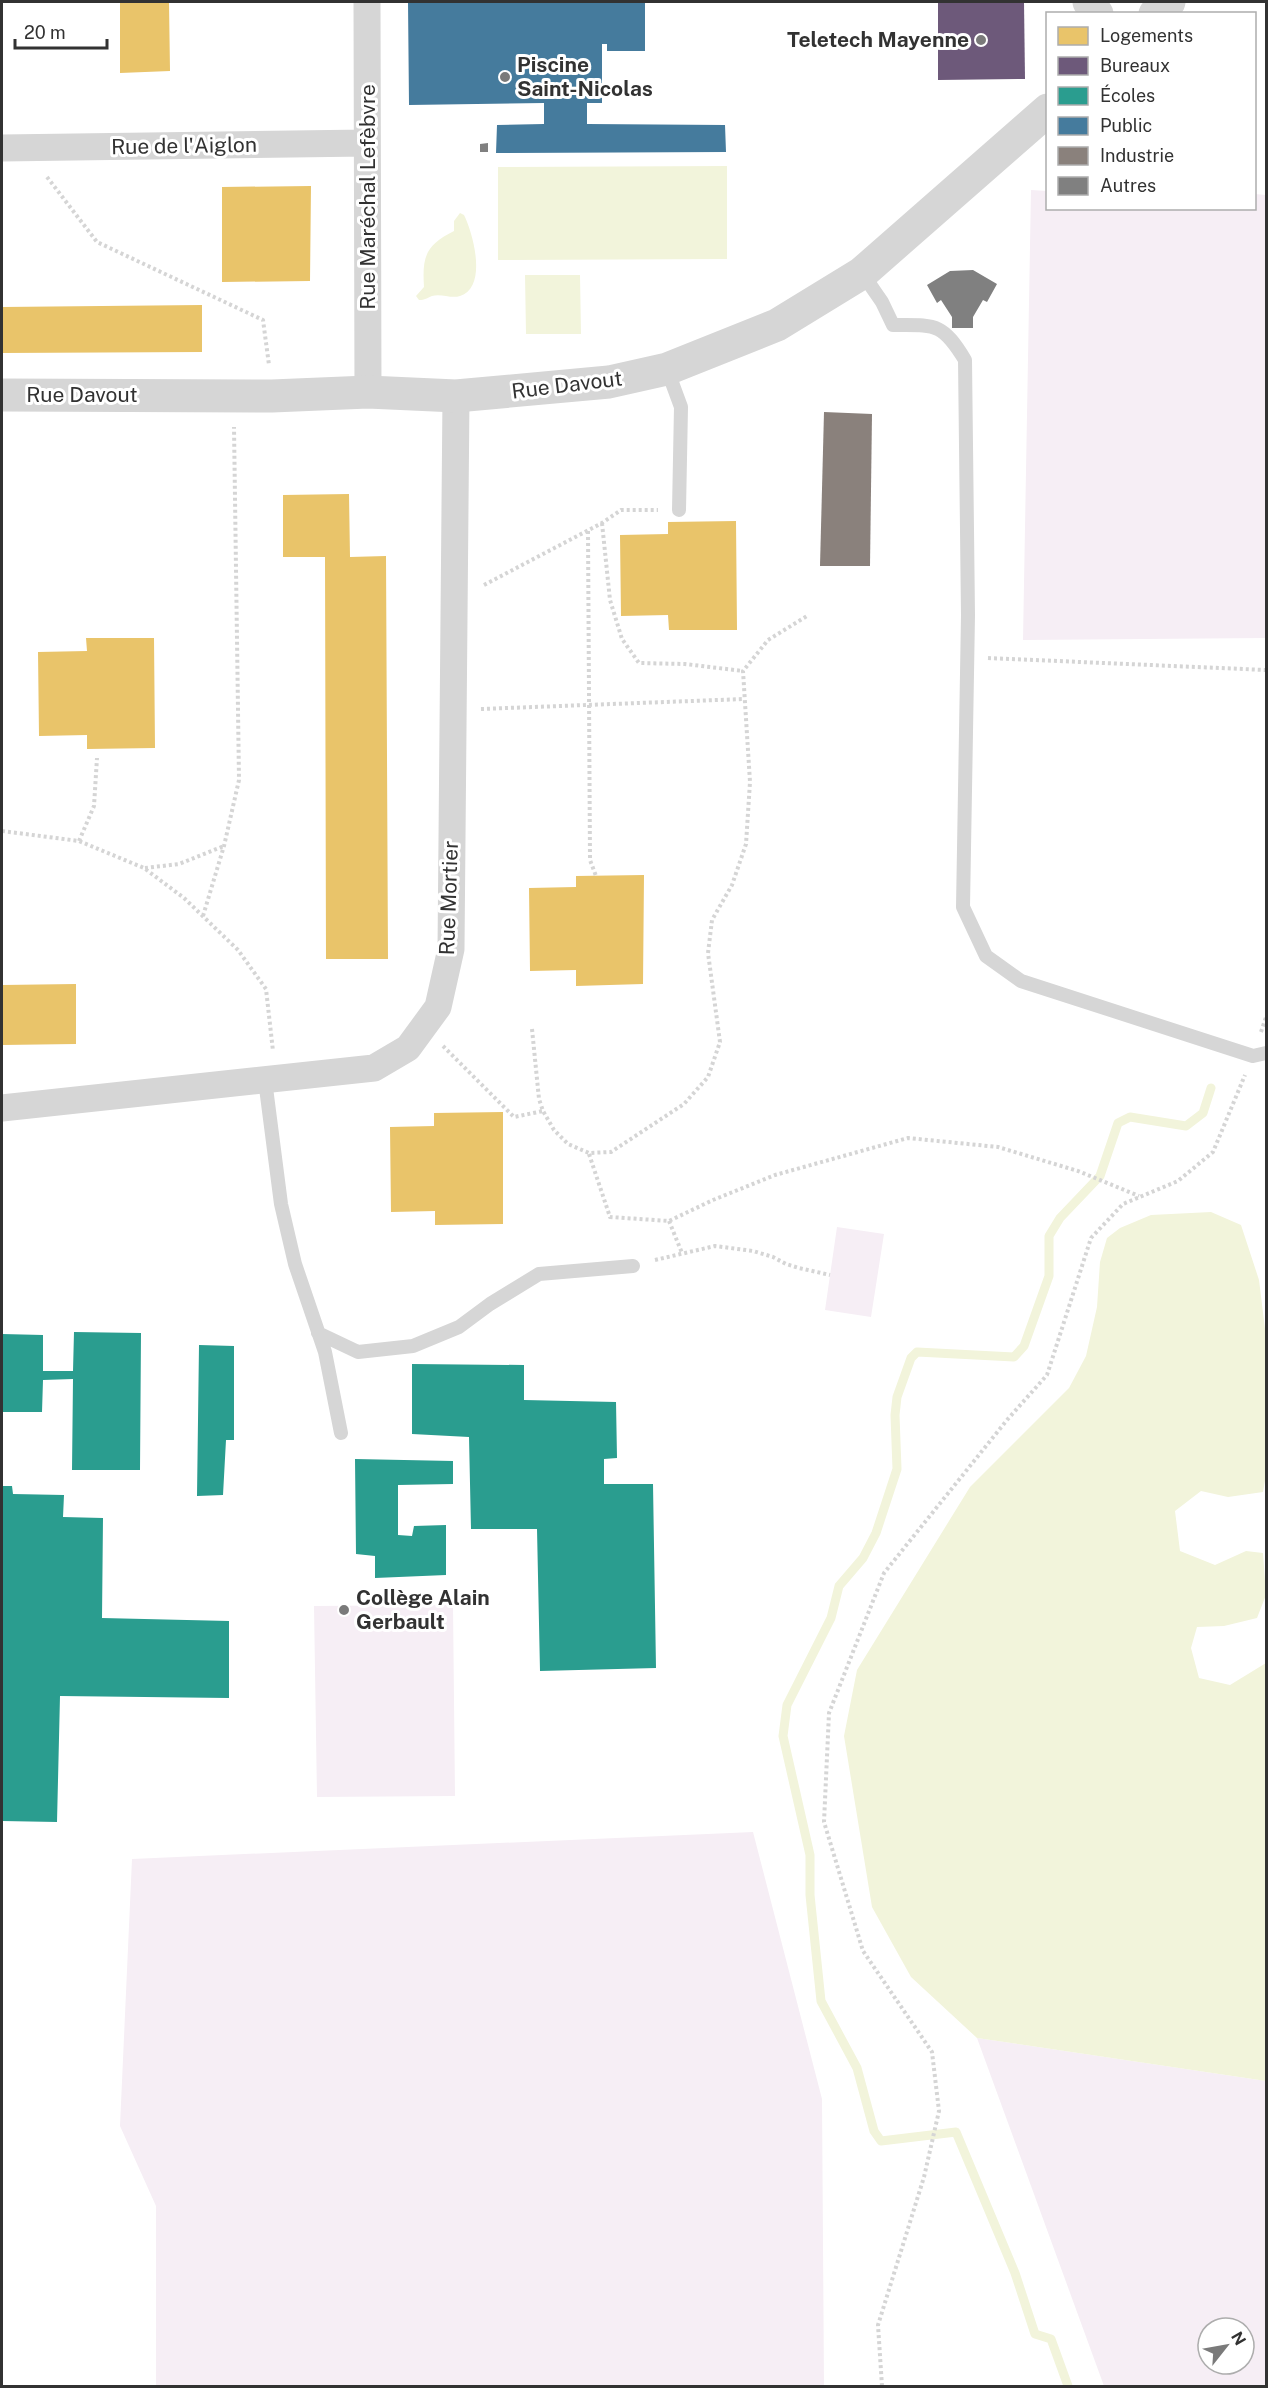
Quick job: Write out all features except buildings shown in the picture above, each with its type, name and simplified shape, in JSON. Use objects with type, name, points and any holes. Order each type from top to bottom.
[{"type":"street","name":"Rue Maréchal Lefèbvre","points":[[367,2],[368,392]]},
{"type":"street","name":"Rue Davout","points":[[2,395],[272,396],[368,392],[456,396],[609,382],[667,369],[777,325],[862,273],[1046,111]]},
{"type":"street","name":"Rue de l'Aiglon","points":[[13,148],[367,143]]},
{"type":"street","name":"Rue Mortier","points":[[2,1108],[374,1068],[408,1048],[438,1007],[450,949],[456,396]]},
{"type":"lane","points":[[862,273],[882,302],[893,325],[930,325],[951,336],[965,360],[966,657],[963,907],[986,956],[1021,981],[1260,1055]]},
{"type":"lane","points":[[667,369],[681,407],[679,510]]},
{"type":"lane","points":[[270,1079],[281,1204],[295,1264],[326,1352],[341,1433]]},
{"type":"lane","points":[[318,1333],[358,1352],[412,1346],[459,1328],[490,1304],[539,1274],[633,1266]]},
{"type":"path","points":[[13,148],[97,242],[263,320],[272,396]]},
{"type":"path","points":[[202,916],[224,846],[239,780],[234,396]]},
{"type":"path","points":[[454,601],[588,531],[621,510],[679,510]]},
{"type":"path","points":[[602,523],[610,600],[622,639],[639,663],[685,664],[743,670]]},
{"type":"path","points":[[588,531],[590,860],[596,876]]},
{"type":"path","points":[[532,1029],[539,1099],[543,1111],[554,1130],[568,1144],[589,1153],[611,1152],[684,1104],[708,1077],[720,1042],[708,953],[712,920],[732,885],[747,844],[750,782],[743,670],[768,640],[807,616]]},
{"type":"path","points":[[966,657],[1266,670]]},
{"type":"path","points":[[453,710],[744,699]]},
{"type":"path","points":[[79,841],[94,806],[98,758]]},
{"type":"path","points":[[2,831],[79,841],[144,868],[184,898],[238,950],[266,989],[270,1079]]},
{"type":"path","points":[[144,868],[179,864],[224,846]]},
{"type":"path","points":[[424,1026],[514,1117],[543,1111]]},
{"type":"path","points":[[882,2386],[878,2325],[924,2176],[939,2110],[932,2052],[863,1951],[824,1822],[828,1713],[884,1573],[1007,1420],[1047,1375],[1091,1238],[1123,1204],[1178,1181],[1213,1152],[1260,1055]]},
{"type":"path","points":[[589,1153],[610,1217],[669,1221],[776,1175],[908,1138],[998,1147],[1078,1171],[1140,1196]]},
{"type":"path","points":[[669,1221],[682,1253]]},
{"type":"path","points":[[633,1266],[715,1245],[773,1257],[799,1269],[830,1275]]},
{"type":"shaded area","points":[[727,166],[727,259],[498,260],[498,167]]},
{"type":"shaded area","points":[[1031,190],[1046,191],[1046,210],[1256,210],[1256,194],[1266,195],[1266,638],[1023,640]]},
{"type":"shaded area","points":[[460,213],[464,215],[468,223],[474,246],[476,271],[474,282],[469,291],[460,296],[435,295],[419,300],[416,296],[424,287],[425,259],[437,241],[454,231],[454,221]]},
{"type":"shaded area","points":[[525,275],[580,275],[581,334],[526,334]]},
{"type":"shaded area","points":[[1211,1212],[1241,1225],[1259,1280],[1266,1337],[1266,1475],[1263,1492],[1228,1497],[1201,1491],[1175,1511],[1180,1551],[1215,1565],[1246,1551],[1263,1553],[1266,1595],[1257,1618],[1224,1626],[1197,1627],[1191,1648],[1199,1678],[1230,1685],[1266,1663],[1266,2081],[977,2038],[911,1977],[872,1907],[844,1736],[857,1670],[970,1487],[1069,1388],[1086,1356],[1097,1307],[1100,1262],[1107,1238],[1120,1228],[1151,1215]]},
{"type":"shaded area","points":[[837,1227],[884,1234],[871,1317],[825,1310]]},
{"type":"shaded area","points":[[453,1605],[455,1796],[317,1797],[314,1606]]},
{"type":"shaded area","points":[[753,1832],[822,2099],[824,2386],[156,2386],[156,2206],[120,2126],[132,1859]]},
{"type":"shaded area","points":[[977,2038],[1266,2081],[1266,2386],[1104,2386]]},
{"type":"waterway","points":[[1068,2386],[1051,2339],[1035,2334],[1015,2273],[956,2132],[881,2141],[874,2131],[857,2068],[821,2001],[810,1895],[810,1855],[783,1736],[787,1705],[831,1618],[839,1586],[863,1558],[876,1533],[897,1469],[895,1415],[897,1397],[911,1358],[917,1352],[1014,1357],[1024,1346],[1049,1276],[1049,1236],[1060,1218],[1100,1176],[1118,1123],[1130,1117],[1186,1126],[1203,1113],[1211,1088]]},
{"type":"place","name":"Teletech Mayenne","points":[[981,40]]},
{"type":"place","name":"Piscine Saint-Nicolas","points":[[505,77]]},
{"type":"place","name":"Collège Alain Gerbault","points":[[344,1610]]}]
